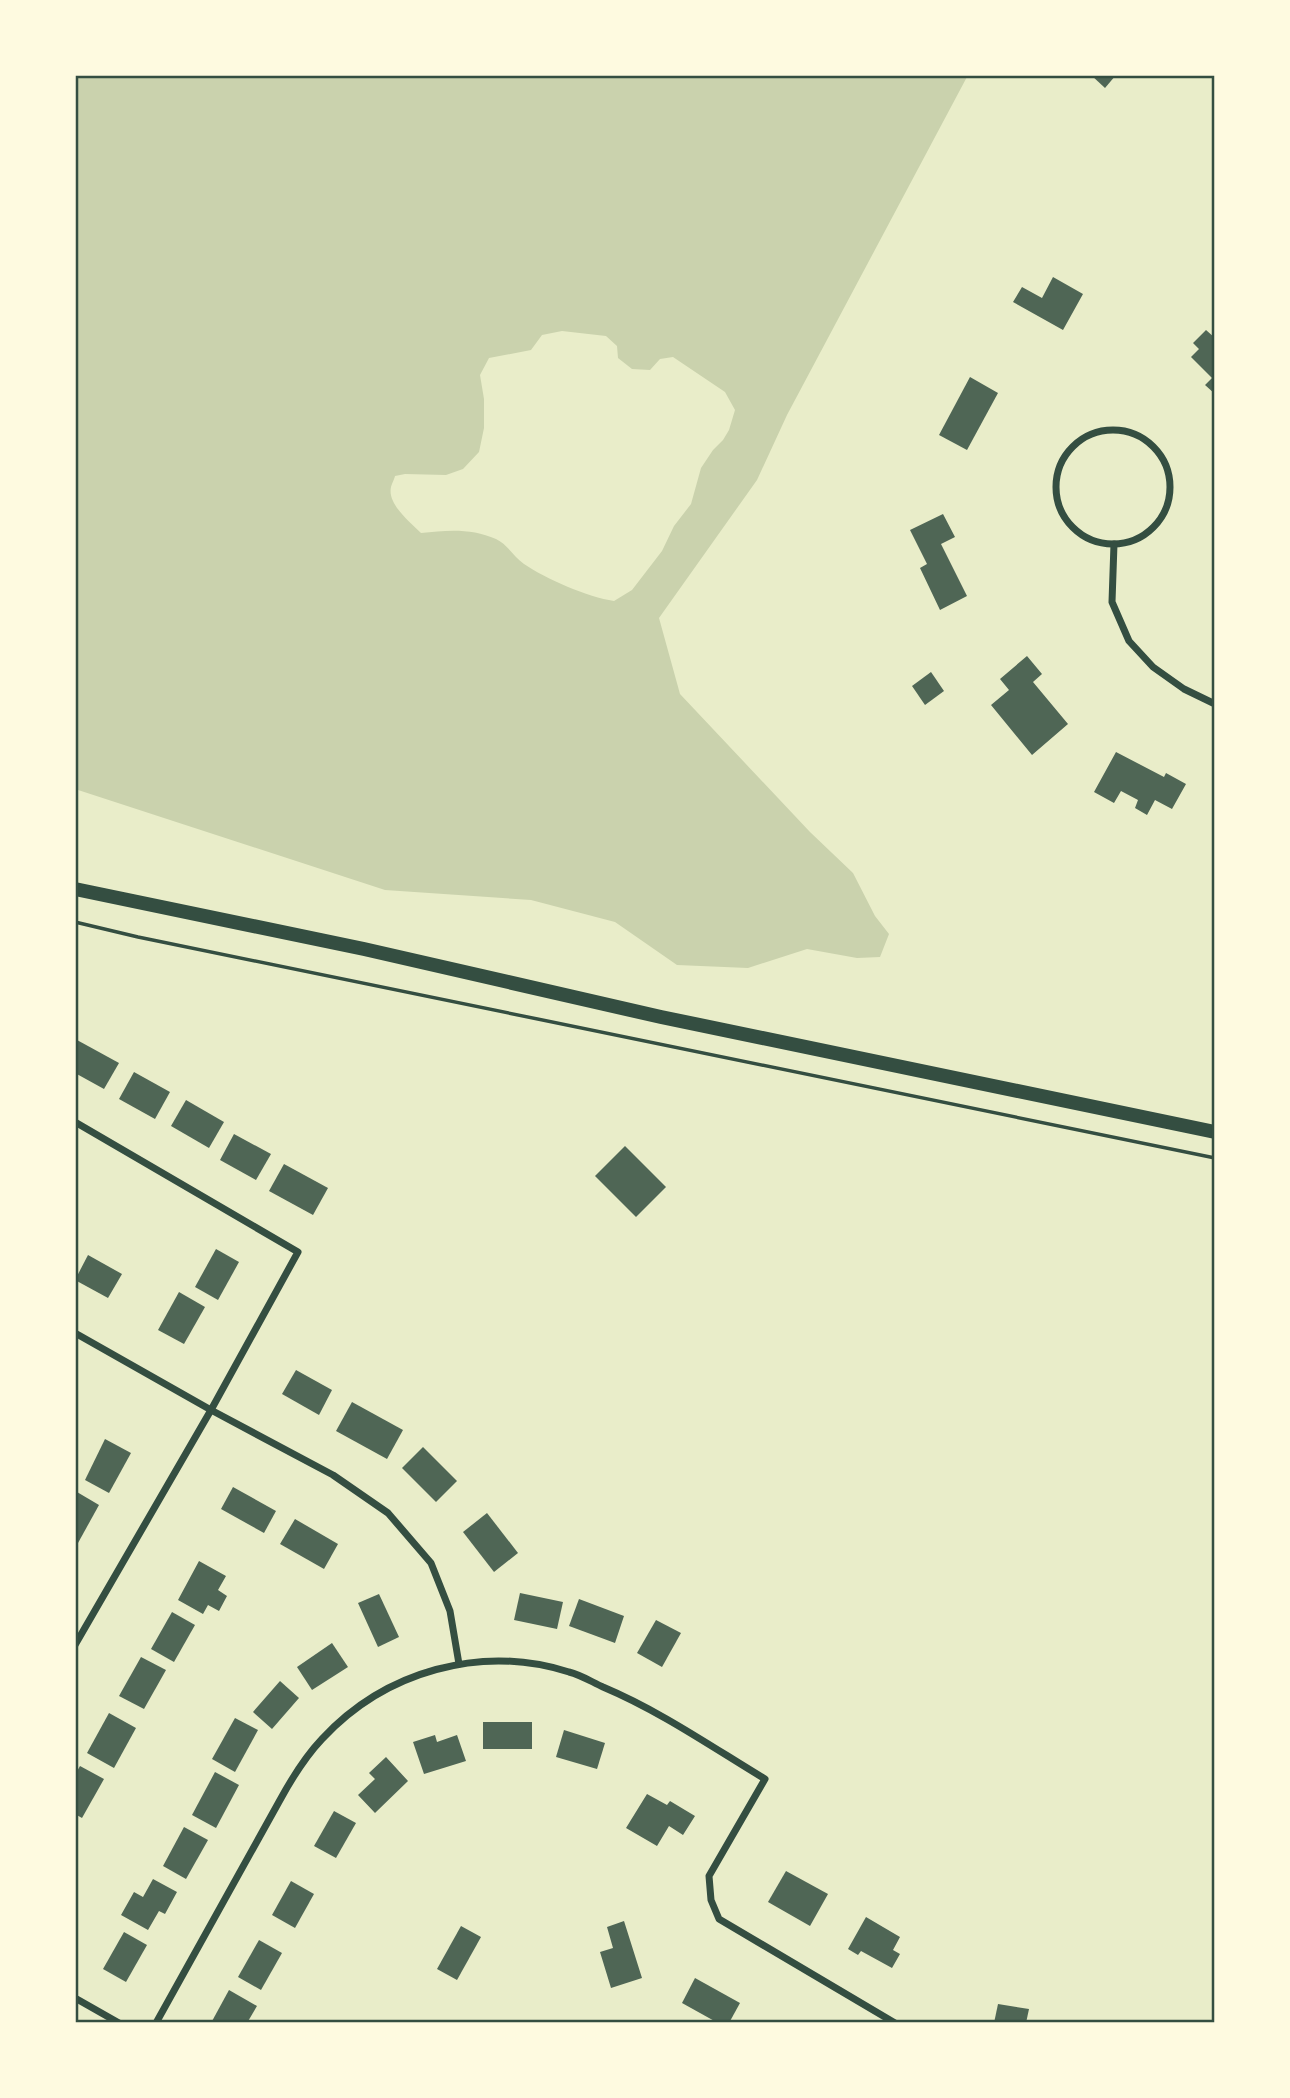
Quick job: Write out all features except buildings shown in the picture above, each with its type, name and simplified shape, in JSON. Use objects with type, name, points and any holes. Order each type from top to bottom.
[{"type":"main road","points":[[75,889],[364,949],[675,1020],[1215,1132]]},
{"type":"street","points":[[1118,430],[1149,442],[1160,454],[1167,468],[1170,485],[1166,509],[1152,530],[1138,539],[1114,544],[1104,544],[1088,538],[1073,528],[1063,514],[1057,498],[1057,480],[1061,463],[1071,449],[1085,438],[1101,431],[1118,430]]},
{"type":"street","points":[[1114,544],[1112,602],[1129,641],[1153,667],[1184,690],[1215,704]]},
{"type":"street","points":[[75,1122],[298,1252],[211,1410],[75,1645]]},
{"type":"street","points":[[75,1333],[211,1410],[334,1475],[388,1513],[431,1563],[450,1611],[459,1664]]},
{"type":"street","points":[[156,2023],[298,1769],[322,1738],[381,1692],[426,1671],[475,1661],[525,1661],[570,1672],[632,1699],[765,1779],[709,1876],[711,1900],[719,1919],[895,2023]]},
{"type":"street","points":[[75,1998],[119,2023]]},
{"type":"path","points":[[75,922],[1215,1158]]},
{"type":"green space","points":[[75,75],[968,75],[787,415],[757,480],[659,618],[680,694],[810,832],[853,873],[875,916],[889,934],[880,957],[857,958],[807,949],[748,968],[677,965],[615,922],[531,900],[385,890],[75,789]],"holes":[[[562,331],[606,336],[617,346],[618,358],[632,369],[650,370],[660,359],[673,357],[725,392],[735,410],[729,430],[701,468],[691,504],[674,526],[662,551],[632,590],[614,601],[592,596],[533,570],[504,544],[487,535],[469,531],[421,533],[400,512],[391,493],[395,476],[446,475],[463,469],[479,452],[484,428],[484,399],[480,375],[489,358],[531,350],[542,335]]]}]
